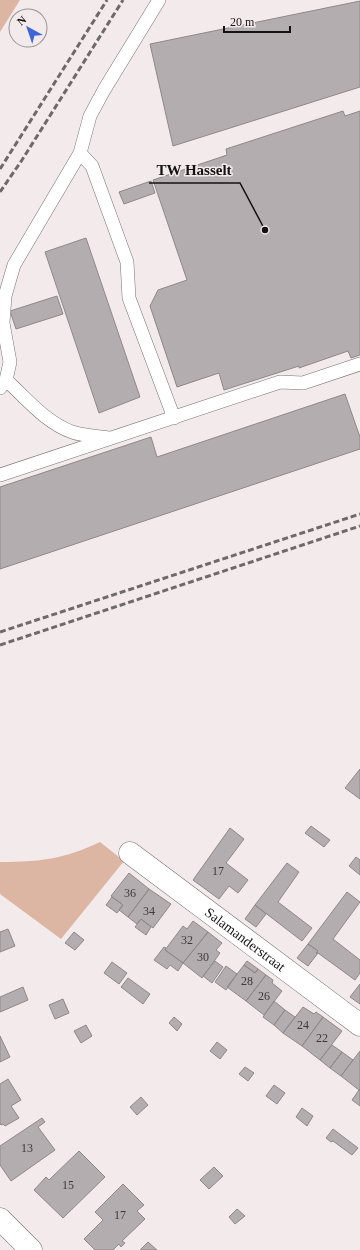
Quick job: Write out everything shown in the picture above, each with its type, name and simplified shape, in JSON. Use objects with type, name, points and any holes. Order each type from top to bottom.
[{"type":"street","name":"Salamanderstraat","points":[[130,853],[360,1025]]},
{"type":"street","points":[[0,1219],[31,1250]]},
{"type":"lane","points":[[112,439],[73,432],[53,423],[3,384],[10,362],[3,323],[5,296],[14,265],[80,153],[90,116],[104,90],[159,0]]},
{"type":"lane","points":[[80,153],[92,166],[127,262],[129,298],[174,418]]},
{"type":"lane","points":[[0,475],[280,382],[303,383],[360,364]]},
{"type":"shaded area","points":[[0,0],[20,0],[15,8],[8,8],[8,19],[0,32]]},
{"type":"shaded area","points":[[100,842],[124,861],[61,939],[0,894],[0,862],[40,860],[63,856]]},
{"type":"building","points":[[360,1],[360,87],[173,146],[150,44]]},
{"type":"building","points":[[343,111],[345,116],[360,111],[360,355],[351,358],[348,351],[299,368],[299,366],[224,390],[219,373],[177,387],[150,306],[158,290],[187,280],[153,180],[227,155],[226,149]]},
{"type":"building","points":[[151,181],[155,193],[124,204],[119,192]]},
{"type":"building","points":[[86,238],[140,397],[99,413],[45,252]]},
{"type":"building","points":[[57,296],[63,314],[16,329],[10,311]]},
{"type":"building","points":[[345,394],[360,437],[360,449],[0,569],[0,487],[151,437],[157,457]]},
{"type":"building","points":[[360,769],[360,799],[345,788]]},
{"type":"building","points":[[311,826],[330,840],[324,847],[305,833]]},
{"type":"building","points":[[230,828],[244,839],[226,863],[248,880],[238,893],[229,886],[219,899],[193,880]]},
{"type":"building","points":[[356,857],[360,860],[360,875],[349,866]]},
{"type":"building","points":[[287,863],[299,872],[278,902],[312,928],[302,941],[255,905]]},
{"type":"building","points":[[129,873],[149,889],[128,917],[119,910],[123,905],[111,896]]},
{"type":"building","points":[[149,889],[171,904],[153,928],[141,919],[137,924],[128,917]]},
{"type":"building","points":[[347,892],[360,902],[333,939],[360,960],[360,973],[355,980],[316,953],[318,951],[308,944]]},
{"type":"building","points":[[112,897],[123,905],[117,913],[106,905]]},
{"type":"building","points":[[255,905],[266,914],[256,927],[245,919]]},
{"type":"building","points":[[141,919],[151,927],[146,935],[135,927]]},
{"type":"building","points":[[193,921],[208,932],[183,963],[165,950],[183,926],[187,929]]},
{"type":"building","points":[[8,929],[15,946],[0,952],[0,932]]},
{"type":"building","points":[[74,932],[84,940],[75,950],[65,943]]},
{"type":"building","points":[[208,932],[222,943],[216,950],[220,953],[202,978],[183,963]]},
{"type":"building","points":[[308,944],[318,951],[316,953],[318,953],[308,966],[297,958]]},
{"type":"building","points":[[164,947],[166,948],[165,950],[183,963],[178,971],[170,965],[167,969],[154,960]]},
{"type":"building","points":[[215,961],[223,967],[212,983],[203,976]]},
{"type":"building","points":[[247,961],[258,969],[255,973],[244,965]]},
{"type":"building","points":[[112,962],[127,973],[119,984],[104,973]]},
{"type":"building","points":[[244,965],[255,973],[258,969],[266,975],[246,1001],[227,987]]},
{"type":"building","points":[[226,966],[237,974],[226,990],[215,982]]},
{"type":"building","points":[[266,975],[273,980],[272,983],[282,991],[264,1015],[246,1001]]},
{"type":"building","points":[[128,978],[150,994],[143,1004],[121,987]]},
{"type":"building","points":[[360,984],[360,1004],[350,997]]},
{"type":"building","points":[[23,987],[28,1000],[0,1012],[0,997]]},
{"type":"building","points":[[63,999],[69,1013],[55,1019],[49,1005]]},
{"type":"building","points":[[274,1001],[285,1010],[274,1025],[263,1017]]},
{"type":"building","points":[[303,1007],[314,1014],[316,1012],[323,1017],[302,1046],[283,1033]]},
{"type":"building","points":[[285,1010],[295,1017],[283,1033],[274,1025]]},
{"type":"building","points":[[174,1017],[182,1024],[177,1031],[169,1023]]},
{"type":"building","points":[[323,1017],[342,1031],[320,1060],[302,1046]]},
{"type":"building","points":[[86,1025],[92,1036],[81,1043],[74,1031]]},
{"type":"building","points":[[0,1036],[10,1057],[0,1062]]},
{"type":"building","points":[[217,1042],[227,1050],[220,1059],[210,1051]]},
{"type":"building","points":[[332,1045],[342,1052],[330,1068],[320,1060]]},
{"type":"building","points":[[360,1051],[360,1089],[359,1090],[341,1076]]},
{"type":"building","points":[[342,1052],[353,1060],[341,1076],[330,1068]]},
{"type":"building","points":[[245,1067],[254,1073],[248,1081],[239,1074]]},
{"type":"building","points":[[8,1079],[21,1100],[11,1106],[19,1118],[5,1126],[0,1124],[0,1084]]},
{"type":"building","points":[[274,1085],[285,1093],[277,1104],[266,1096]]},
{"type":"building","points":[[360,1090],[360,1106],[352,1100]]},
{"type":"building","points":[[141,1097],[148,1105],[137,1115],[130,1107]]},
{"type":"building","points":[[302,1108],[313,1116],[307,1126],[296,1117]]},
{"type":"building","points":[[42,1118],[45,1122],[38,1127],[55,1150],[11,1181],[0,1165],[0,1146]]},
{"type":"building","points":[[333,1129],[358,1148],[352,1155],[333,1141],[331,1142],[326,1138]]},
{"type":"building","points":[[79,1151],[105,1177],[63,1218],[34,1190],[46,1177],[49,1180]]},
{"type":"building","points":[[214,1167],[223,1176],[209,1189],[200,1180]]},
{"type":"building","points":[[123,1184],[144,1205],[137,1211],[145,1219],[122,1241],[125,1243],[121,1247],[119,1244],[113,1250],[95,1250],[84,1239],[103,1220],[95,1212]]},
{"type":"building","points":[[237,1209],[245,1216],[235,1224],[229,1217]]},
{"type":"building","points":[[148,1242],[157,1250],[140,1250]]},
{"type":"railway","points":[[0,169],[107,0]]},
{"type":"railway","points":[[0,192],[22,160],[123,0]]},
{"type":"railway","points":[[0,632],[360,514]]},
{"type":"railway","points":[[0,645],[360,526]]},
{"type":"place","name":"TW Hasselt","points":[[265,230]]}]
